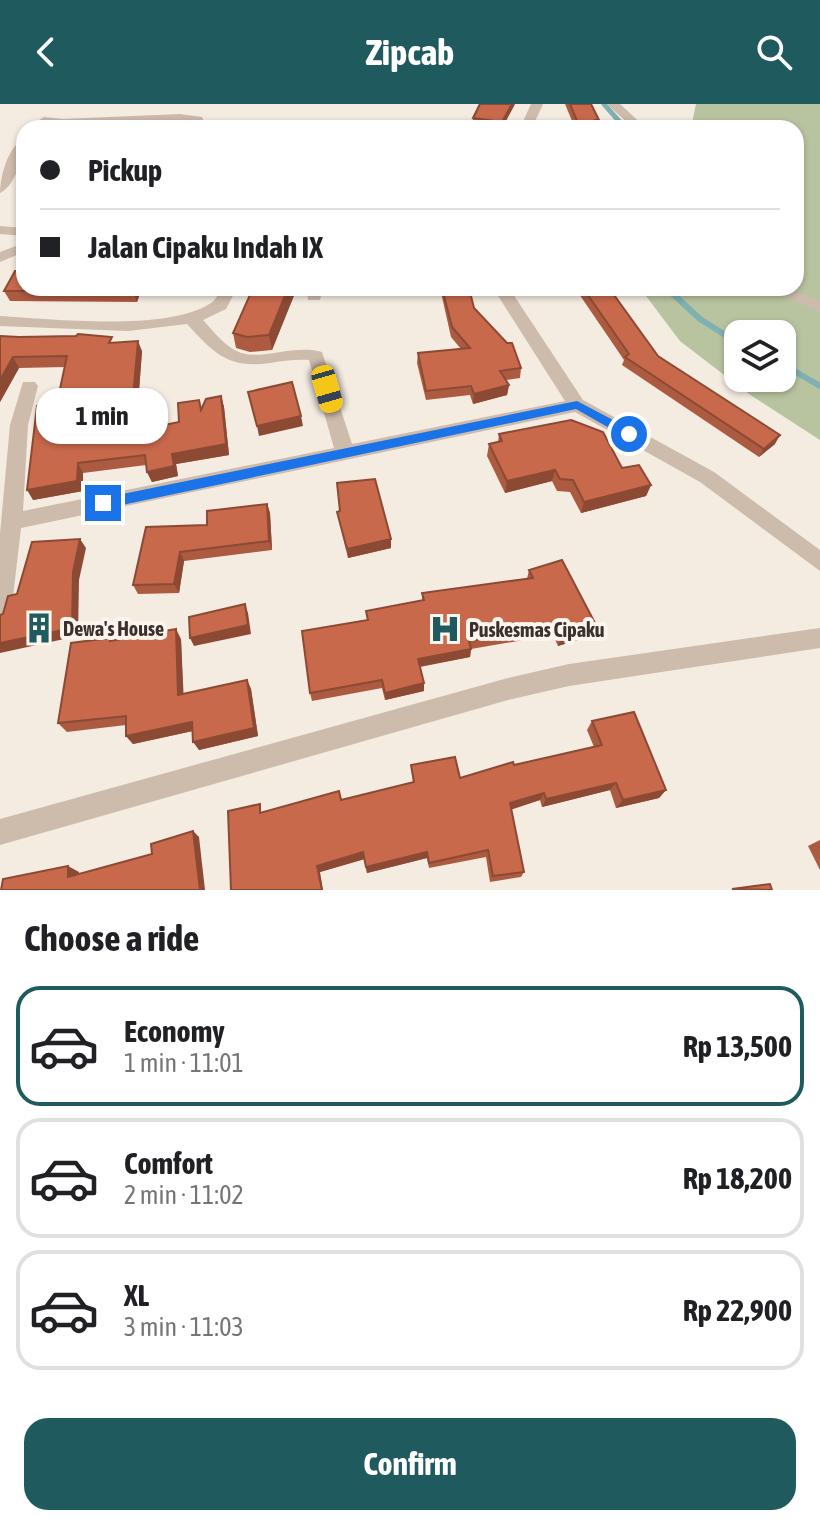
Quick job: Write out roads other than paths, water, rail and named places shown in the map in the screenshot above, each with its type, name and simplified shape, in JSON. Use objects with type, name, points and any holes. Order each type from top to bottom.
[{"type":"street","points":[[613,104],[631,120]]},
{"type":"street","points":[[151,120],[198,120]]},
{"type":"street","points":[[0,189],[16,158]]},
{"type":"street","points":[[0,321],[97,325],[193,320],[221,306],[225,296]]},
{"type":"street","points":[[506,296],[577,405],[707,477],[820,562]]},
{"type":"street","points":[[793,296],[820,307]]},
{"type":"street","points":[[193,320],[219,350],[241,360],[306,353],[316,356],[345,453]]},
{"type":"street","points":[[0,614],[12,522],[9,426],[29,386]]},
{"type":"street","points":[[12,522],[577,405]]},
{"type":"street","points":[[0,832],[508,689],[569,675],[820,638]]},
{"type":"waterway","points":[[604,104],[618,120]]},
{"type":"waterway","points":[[675,296],[700,319],[724,334]]},
{"type":"waterway","points":[[796,372],[820,386]]},
{"type":"place","name":"Dewa's House","points":[[39,628]]},
{"type":"place","name":"Puskesmas Cipaku","points":[[445,629]]}]
